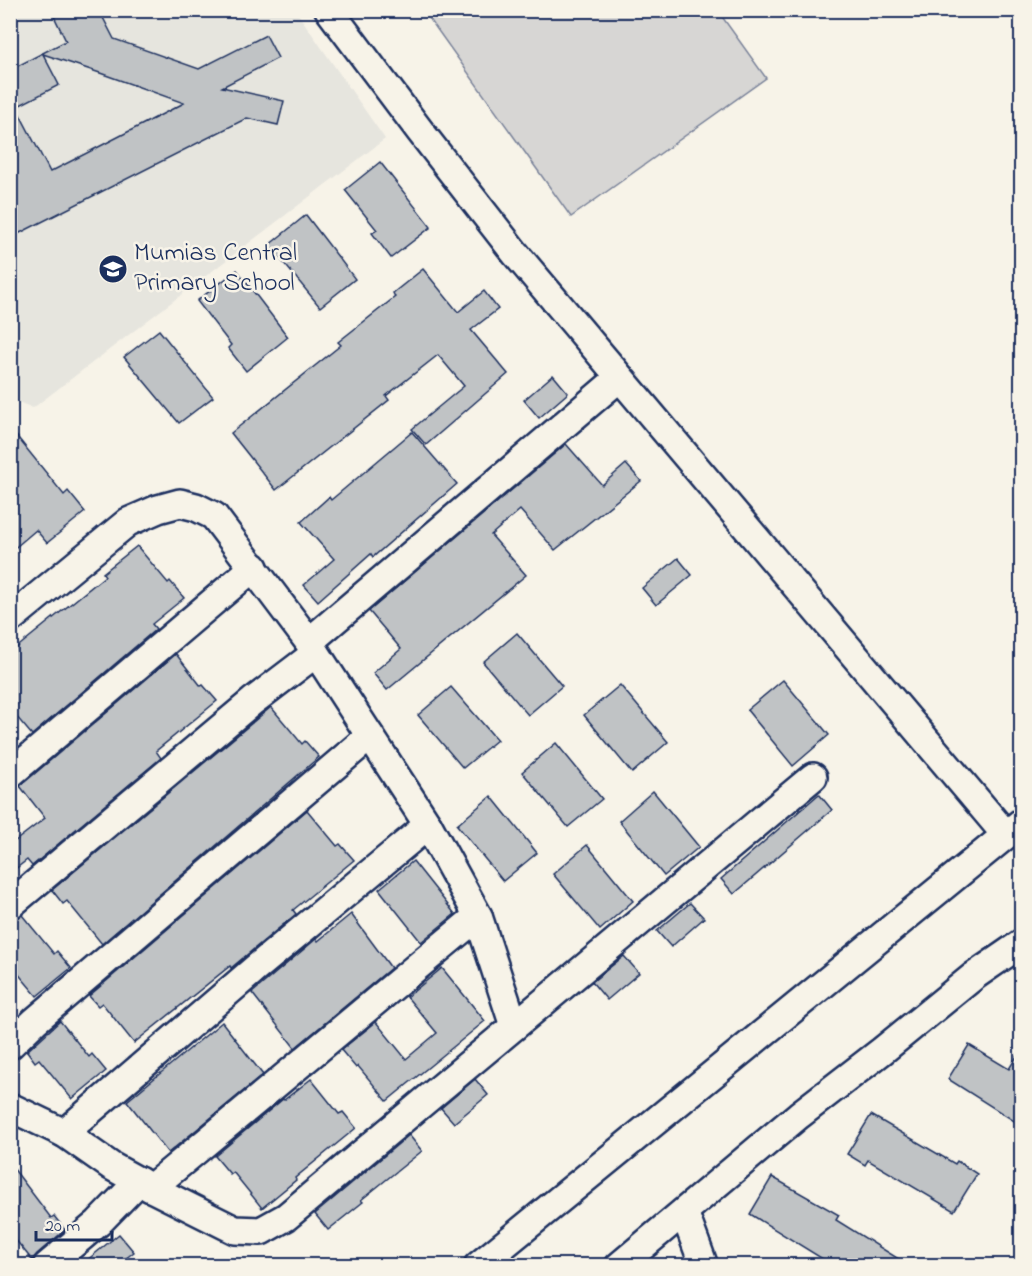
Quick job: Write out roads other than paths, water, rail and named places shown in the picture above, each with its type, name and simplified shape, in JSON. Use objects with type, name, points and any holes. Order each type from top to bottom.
[{"type":"street","points":[[329,10],[514,253],[619,378],[1014,829],[478,1266]]},
{"type":"street","points":[[10,905],[253,701],[619,378]]},
{"type":"street","points":[[10,619],[128,522],[158,509],[180,503],[196,507],[214,516],[313,647],[428,825],[478,916],[514,1026]]},
{"type":"street","points":[[10,774],[254,567]]},
{"type":"street","points":[[10,1045],[35,1021],[370,736]]},
{"type":"street","points":[[10,1107],[64,1133],[111,1166],[145,1185],[235,1230],[261,1231],[295,1210],[813,777]]},
{"type":"street","points":[[64,1133],[256,968],[428,825]]},
{"type":"street","points":[[47,1266],[478,916]]},
{"type":"street","points":[[619,1266],[798,1115],[882,1051],[974,976],[1022,943]]},
{"type":"street","points":[[684,1212],[704,1266]]},
{"type":"place","name":"Mumias Central Primary School","points":[[113,269]]}]
